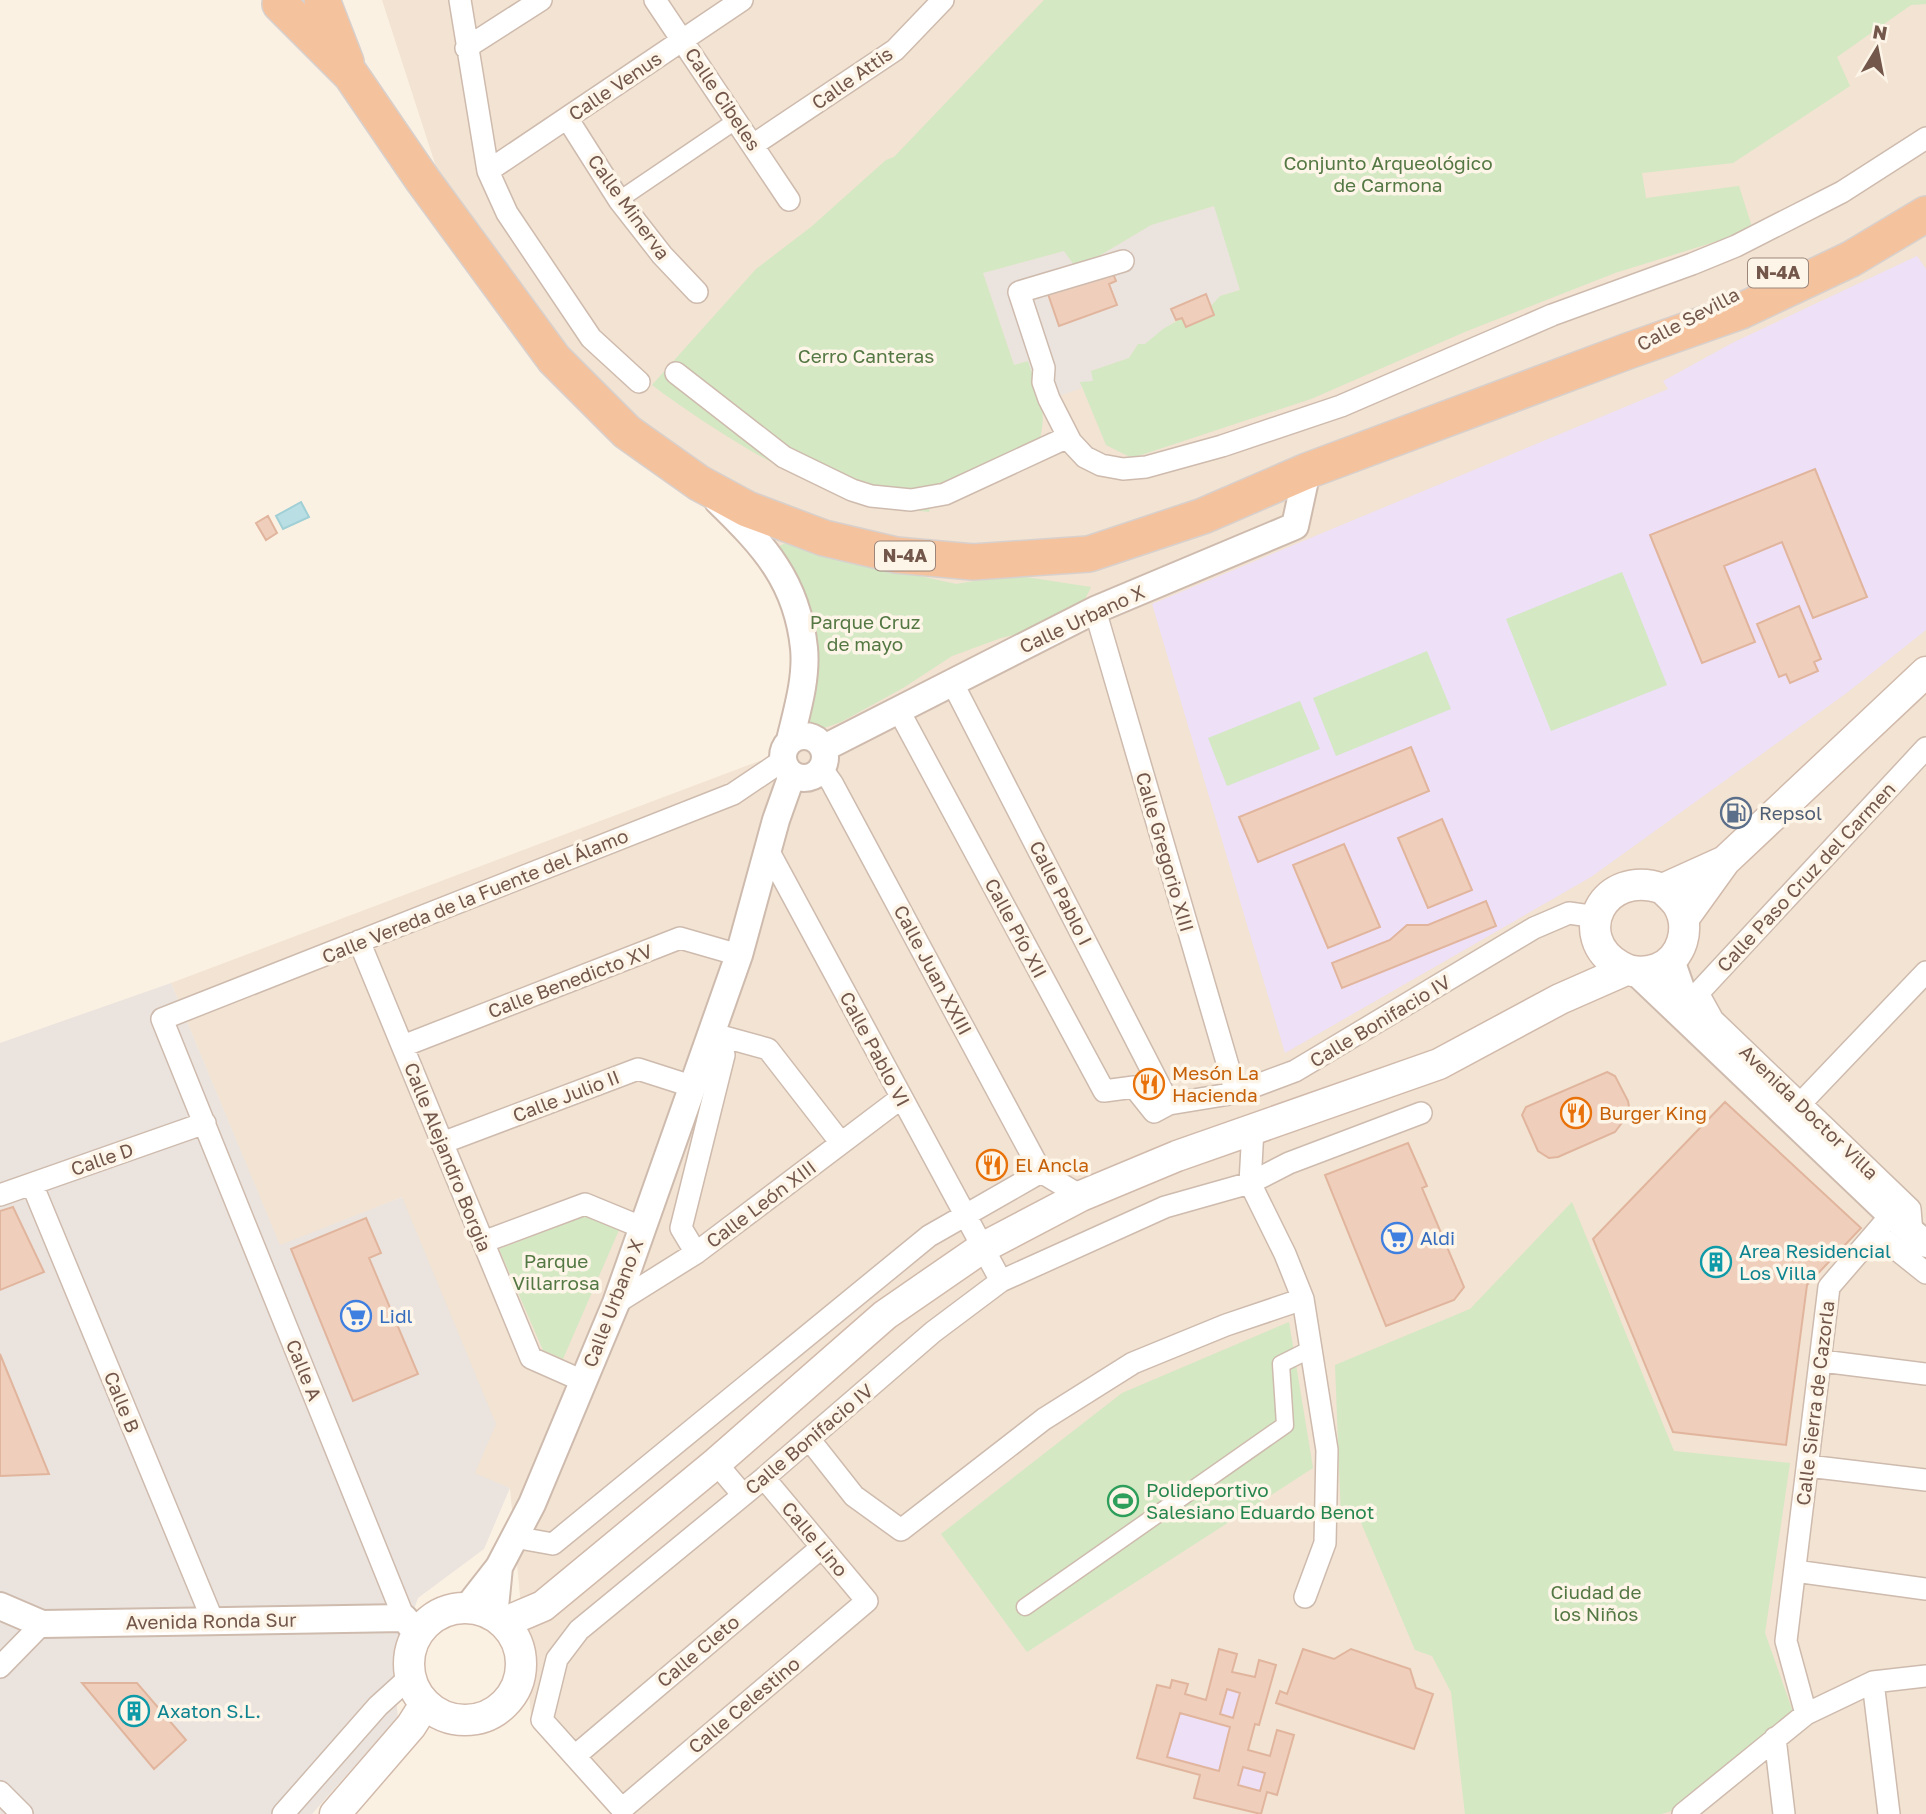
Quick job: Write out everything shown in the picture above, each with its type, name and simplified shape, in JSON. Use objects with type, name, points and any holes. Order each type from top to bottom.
[{"type":"highway","name":"N-4A","points":[[322,0],[351,75]]},
{"type":"highway","name":"N-4A","points":[[279,1],[351,75],[422,179],[554,359],[627,432],[699,483],[747,509],[824,538],[897,555],[973,562],[1089,554],[1203,516],[1307,471],[1628,351]]},
{"type":"highway","name":"Calle Sevilla","points":[[1628,351],[1735,293],[1841,245],[1926,191]]},
{"type":"highway","name":"Calle Sevilla","points":[[1628,351],[1753,305],[1851,259],[1926,214]]},
{"type":"main road","points":[[1684,918],[1725,861],[1926,671]]},
{"type":"main road","points":[[1663,889],[1725,861]]},
{"type":"main road","points":[[520,1654],[543,1606],[716,1463],[885,1315],[982,1248],[1081,1196],[1177,1156],[1439,1064],[1560,999],[1631,971],[1658,968],[1671,960],[1680,948],[1684,918],[1677,902],[1663,889],[1648,884],[1627,885],[1608,898],[1597,917],[1596,932],[1600,947],[1611,961],[1631,971]]},
{"type":"main road","points":[[1560,999],[1600,947]]},
{"type":"main road","points":[[488,1616],[514,1637],[520,1654],[516,1689],[505,1703],[491,1714],[457,1720],[440,1714],[425,1704],[410,1677],[411,1626],[448,1611],[488,1616],[543,1606]]},
{"type":"main road","points":[[335,1814],[411,1726],[425,1704]]},
{"type":"street","points":[[460,0],[488,170],[507,213],[591,338],[639,382]]},
{"type":"street","points":[[466,48],[541,0]]},
{"type":"street","name":"Calle Cibeles","points":[[655,0],[789,200]]},
{"type":"street","name":"Calle Venus","points":[[488,170],[742,0]]},
{"type":"street","name":"Calle Attis","points":[[753,145],[895,50],[943,0]]},
{"type":"street","name":"Calle Minerva","points":[[567,118],[620,200],[662,256],[698,292]]},
{"type":"street","points":[[620,200],[737,120]]},
{"type":"street","points":[[1123,261],[1019,292],[1044,368],[1043,382],[1055,414],[1068,437],[1077,450],[1093,461],[1112,468],[1135,469],[1286,426],[1395,384],[1552,315],[1692,264],[1735,246],[1842,192],[1926,138]]},
{"type":"street","points":[[676,373],[784,457],[852,491],[871,496],[911,500],[945,494],[1068,437]]},
{"type":"street","name":"Calle Urbano X","points":[[788,759],[807,778],[823,759],[899,710],[952,682],[1095,610],[1295,526],[1307,471]]},
{"type":"street","name":"Calle Urbano X","points":[[488,1616],[499,1567],[532,1504],[616,1303],[738,955],[768,850],[800,695],[804,650],[797,612],[785,579],[767,552],[699,483]]},
{"type":"street","name":"Calle Gregorio XIII","points":[[1095,610],[1236,1093]]},
{"type":"street","name":"Calle Pablo I","points":[[952,682],[1161,1108]]},
{"type":"street","name":"Calle Pío XII","points":[[899,710],[1104,1091],[1134,1087],[1161,1108]]},
{"type":"street","points":[[788,759],[804,735],[816,738],[823,759]]},
{"type":"street","name":"Calle Paso Cruz del Carmen","points":[[1693,999],[1926,748]]},
{"type":"street","name":"Calle Vereda de la Fuente del Álamo","points":[[162,1019],[733,794],[788,759]]},
{"type":"street","name":"Calle Juan XXIII","points":[[823,759],[839,795],[1041,1172]]},
{"type":"street","name":"Calle Pablo VI","points":[[768,850],[1001,1281]]},
{"type":"street","name":"Calle Bonifacio IV","points":[[1161,1108],[1236,1093],[1295,1071],[1534,928],[1569,913],[1597,917]]},
{"type":"street","name":"Calle Benedicto XV","points":[[403,1046],[680,937],[738,955]]},
{"type":"street","name":"Calle Alejandro Borgia","points":[[359,942],[531,1358],[583,1381]]},
{"type":"street","points":[[1671,960],[1693,999],[1696,1032]]},
{"type":"street","name":"Avenida Doctor Villa","points":[[1631,971],[1696,1032],[1883,1224],[1926,1273]]},
{"type":"street","points":[[1801,1104],[1926,972]]},
{"type":"street","name":"Avenida Doctor Villa","points":[[1693,999],[1910,1209],[1919,1239]]},
{"type":"street","name":"Calle A","points":[[162,1019],[411,1626]]},
{"type":"street","points":[[710,1032],[768,1049],[841,1143]]},
{"type":"street","points":[[696,1253],[681,1228],[724,1055],[710,1032]]},
{"type":"street","name":"Calle Julio II","points":[[442,1143],[638,1069],[691,1086]]},
{"type":"street","name":"Calle León XIII","points":[[616,1303],[696,1253],[901,1098]]},
{"type":"street","points":[[1250,1183],[1289,1163],[1421,1114]]},
{"type":"street","name":"Calle D","points":[[0,1195],[205,1123]]},
{"type":"street","points":[[1254,1129],[1250,1183],[1303,1298],[1327,1450],[1325,1544],[1305,1597]]},
{"type":"street","points":[[514,1537],[553,1544],[929,1236],[1041,1172],[1081,1196]]},
{"type":"street","name":"Calle Bonifacio IV","points":[[622,1809],[542,1720],[557,1659],[579,1630],[764,1478],[933,1332],[1001,1281],[1165,1207],[1250,1183]]},
{"type":"street","name":"Calle B","points":[[32,1184],[213,1621]]},
{"type":"street","points":[[483,1242],[585,1204],[641,1227]]},
{"type":"street","name":"Avenida Doctor Villa","points":[[1883,1224],[1919,1239]]},
{"type":"street","name":"Calle Sierra de Cazorla","points":[[1806,1714],[1786,1641],[1829,1287],[1883,1224]]},
{"type":"street","points":[[808,1439],[854,1496],[901,1530],[1044,1419],[1133,1363],[1226,1325],[1303,1298]]},
{"type":"street","points":[[1025,1607],[1285,1425],[1282,1364],[1313,1348]]},
{"type":"street","points":[[1822,1361],[1926,1374]]},
{"type":"street","points":[[716,1463],[743,1495]]},
{"type":"street","points":[[1808,1466],[1926,1480]]},
{"type":"street","name":"Calle Lino","points":[[764,1478],[867,1601]]},
{"type":"street","name":"Calle Cleto","points":[[575,1756],[822,1547]]},
{"type":"street","points":[[1795,1571],[1926,1588]]},
{"type":"street","name":"Calle Celestino","points":[[622,1809],[867,1601]]},
{"type":"street","name":"Avenida Ronda Sur","points":[[0,1606],[42,1624],[213,1621],[411,1626]]},
{"type":"street","points":[[0,1667],[42,1624]]},
{"type":"street","points":[[1683,1814],[1806,1714],[1873,1682],[1926,1676]]},
{"type":"street","points":[[283,1814],[378,1706],[410,1677]]},
{"type":"street","points":[[1873,1682],[1889,1814]]},
{"type":"street","points":[[1775,1738],[1784,1814]]},
{"type":"street","points":[[0,1792],[22,1814]]},
{"type":"shaded area","points":[[382,0],[1926,0],[1926,1814],[610,1814],[532,1726],[510,1488],[475,1474],[402,1197],[280,1246],[171,983],[791,749],[793,575],[646,429],[564,354],[439,176]]},
{"type":"shaded area","points":[[1215,206],[1240,290],[1220,296],[1211,306],[1214,315],[1186,327],[1176,320],[1145,344],[1138,344],[1129,358],[1091,371],[1094,381],[1080,383],[1082,388],[1041,402],[1027,361],[1014,365],[983,273],[1064,251],[1077,269],[1151,225]]},
{"type":"shaded area","points":[[1917,256],[1926,269],[1926,630],[1848,692],[1591,877],[1285,1053],[1152,604],[1668,389],[1663,381],[1734,342]]},
{"type":"shaded area","points":[[171,983],[280,1245],[402,1197],[496,1424],[475,1473],[510,1488],[484,1549],[418,1598],[393,1668],[398,1717],[312,1814],[0,1814],[0,1043]]},
{"type":"shaded area","points":[[1219,1649],[1237,1654],[1233,1672],[1254,1677],[1259,1660],[1276,1665],[1259,1725],[1255,1724],[1248,1750],[1269,1756],[1277,1730],[1294,1735],[1277,1795],[1267,1793],[1261,1814],[1194,1798],[1200,1775],[1137,1758],[1157,1685],[1170,1688],[1188,1684],[1185,1694],[1206,1700]]},
{"type":"green space","name":"Conjunto Arqueológico de Carmona","points":[[1044,0],[1926,0],[1926,4],[1911,5],[1837,57],[1850,86],[1733,163],[1642,173],[1646,198],[1739,186],[1753,230],[1615,273],[1467,331],[1311,399],[1132,458],[1106,445],[1080,382],[1093,381],[1091,371],[1129,358],[1138,344],[1145,344],[1182,318],[1187,327],[1214,315],[1211,306],[1220,296],[1240,290],[1214,206],[1151,225],[1077,269],[1064,251],[983,273],[1014,365],[1028,361],[1042,408],[1040,438],[931,498],[929,512],[860,501],[807,480],[725,435],[652,385],[756,269],[811,227],[886,160],[894,157]]},
{"type":"green space","name":"Parque Cruz de mayo","points":[[809,532],[848,560],[956,584],[1012,575],[1091,587],[1075,620],[1001,638],[952,656],[903,688],[841,722],[790,740],[797,612],[767,552]]},
{"type":"green space","points":[[1622,572],[1667,685],[1551,731],[1506,619]]},
{"type":"green space","points":[[1427,651],[1451,709],[1336,756],[1313,698]]},
{"type":"green space","points":[[1300,701],[1320,749],[1227,786],[1208,738]]},
{"type":"green space","name":"Ciudad de los Niños","points":[[1572,1202],[1674,1451],[1790,1463],[1765,1633],[1793,1712],[1675,1810],[1661,1814],[1465,1814],[1451,1692],[1432,1656],[1415,1650],[1359,1518],[1341,1517],[1335,1365],[1470,1309]]},
{"type":"green space","name":"Parque Villarrosa","points":[[591,1214],[619,1230],[563,1359],[543,1350],[499,1249]]},
{"type":"green space","name":"Polideportivo Salesiano Eduardo Benot","points":[[1289,1322],[1313,1468],[1027,1652],[941,1534],[1122,1393]]},
{"type":"water","points":[[301,502],[309,517],[283,529],[276,516]]},
{"type":"building","points":[[1112,271],[1116,281],[1109,284],[1117,305],[1059,326],[1048,294]]},
{"type":"building","points":[[1206,294],[1214,315],[1186,327],[1182,318],[1176,320],[1171,309]]},
{"type":"building","points":[[1815,469],[1867,597],[1813,618],[1782,542],[1724,566],[1755,642],[1702,663],[1650,535]]},
{"type":"building","points":[[268,516],[277,533],[266,540],[256,523]]},
{"type":"building","points":[[1799,606],[1821,659],[1814,662],[1818,671],[1790,683],[1786,674],[1779,677],[1757,624]]},
{"type":"building","points":[[1411,747],[1429,791],[1258,862],[1239,817]]},
{"type":"building","points":[[1442,819],[1472,890],[1428,908],[1398,838]]},
{"type":"building","points":[[1344,844],[1380,927],[1328,948],[1293,865]]},
{"type":"building","points":[[1486,901],[1496,926],[1342,988],[1332,963],[1390,940],[1407,925],[1428,925]]},
{"type":"building","name":"Burger King","points":[[1607,1072],[1615,1076],[1628,1101],[1630,1112],[1615,1132],[1558,1157],[1549,1158],[1538,1151],[1522,1115],[1526,1107]]},
{"type":"building","name":"Area Residencial Los Villa","points":[[1725,1102],[1861,1228],[1807,1285],[1786,1445],[1673,1432],[1593,1239]]},
{"type":"building","name":"Aldi","points":[[1408,1143],[1427,1186],[1422,1188],[1464,1287],[1454,1300],[1386,1326],[1325,1175]]},
{"type":"building","points":[[13,1207],[44,1272],[0,1290],[0,1211]]},
{"type":"building","name":"Lidl","points":[[366,1218],[381,1253],[369,1258],[418,1374],[353,1401],[291,1249]]},
{"type":"building","points":[[0,1354],[49,1474],[0,1476]]},
{"type":"building","points":[[1219,1649],[1237,1654],[1232,1672],[1255,1677],[1259,1660],[1276,1665],[1259,1725],[1255,1724],[1248,1750],[1270,1756],[1277,1730],[1294,1735],[1277,1795],[1267,1792],[1261,1814],[1194,1798],[1200,1775],[1137,1758],[1157,1685],[1170,1688],[1172,1680],[1188,1684],[1185,1694],[1206,1700]],"holes":[[[1227,1689],[1240,1693],[1233,1718],[1220,1714]],[[1180,1713],[1230,1727],[1219,1771],[1167,1757]],[[1243,1767],[1265,1773],[1260,1791],[1238,1785]]]},
{"type":"building","points":[[1303,1649],[1334,1659],[1351,1649],[1410,1669],[1416,1688],[1433,1694],[1414,1749],[1276,1703],[1280,1691],[1287,1694]]},
{"type":"building","name":"Axaton S.L.","points":[[82,1683],[137,1683],[186,1740],[154,1769]]},
{"type":"place","name":"Repsol","points":[[1736,813]]},
{"type":"place","name":"Mesón La Hacienda","points":[[1149,1084]]},
{"type":"place","name":"Burger King","points":[[1576,1113]]},
{"type":"place","name":"El Ancla","points":[[992,1165]]},
{"type":"place","name":"Aldi","points":[[1397,1238]]},
{"type":"place","name":"Area Residencial Los Villa","points":[[1716,1262]]},
{"type":"place","name":"Lidl","points":[[356,1316]]},
{"type":"place","name":"Polideportivo Salesiano Eduardo Benot","points":[[1123,1501]]},
{"type":"place","name":"Axaton S.L.","points":[[134,1711]]},
{"type":"park label","name":"Cerro Canteras","points":[[866,356]]}]
